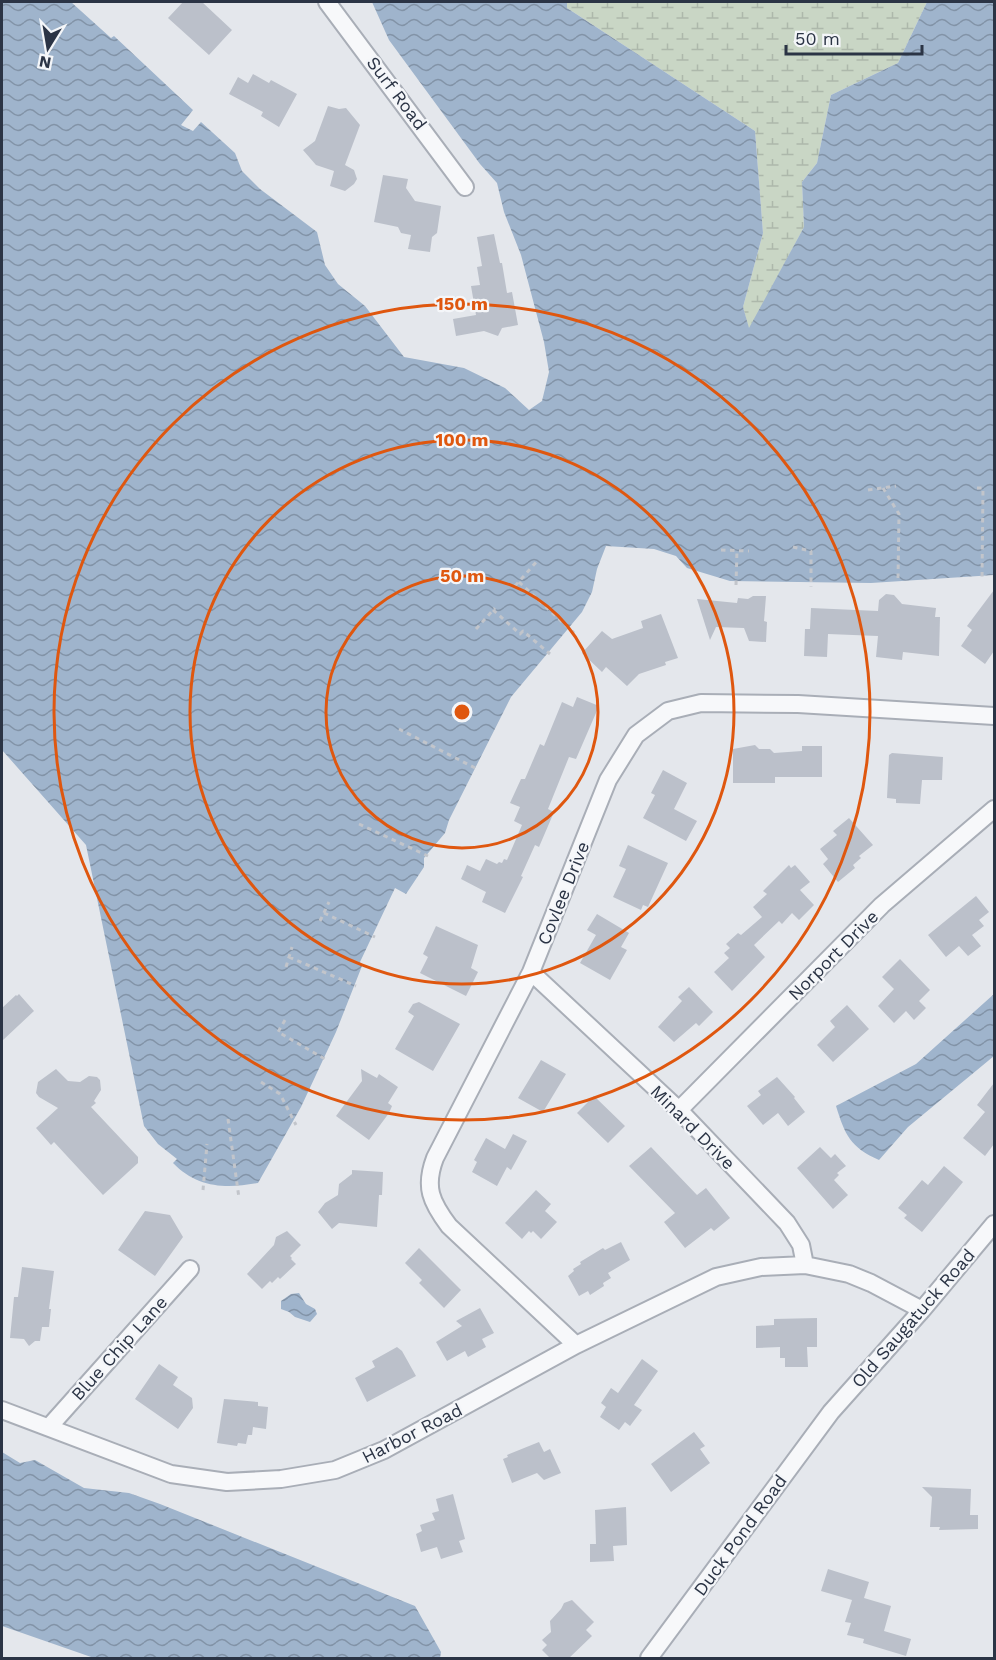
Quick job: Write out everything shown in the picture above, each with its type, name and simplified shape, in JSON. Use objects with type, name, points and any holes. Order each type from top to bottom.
[{"type":"street","name":"Surf Road","points":[[327,2],[465,187]]},
{"type":"street","name":"Covlee Drive","points":[[576,1345],[449,1226],[434,1204],[429,1183],[430,1171],[531,972],[608,780],[636,735],[668,711],[701,703],[776,704],[994,716]]},
{"type":"street","name":"Norport Drive","points":[[678,1110],[882,905],[994,808]]},
{"type":"street","name":"Minard Drive","points":[[531,972],[678,1110],[787,1223],[801,1245],[805,1265]]},
{"type":"street","name":"Old Saugatuck Road","points":[[831,1412],[922,1310],[994,1224]]},
{"type":"street","name":"Harbor Road","points":[[2,1410],[171,1474],[227,1482],[281,1479],[335,1470],[384,1450],[576,1345],[716,1277],[761,1267],[805,1265]]},
{"type":"street","points":[[805,1265],[849,1275],[871,1283],[922,1310]]},
{"type":"street","name":"Blue Chip Lane","points":[[49,1427],[190,1269]]},
{"type":"street","name":"Duck Pond Road","points":[[649,1659],[831,1412]]},
{"type":"path","points":[[868,489],[896,486]]},
{"type":"path","points":[[884,488],[899,514],[898,579]]},
{"type":"path","points":[[977,488],[983,488],[982,579]]},
{"type":"path","points":[[794,548],[811,550],[811,587]]},
{"type":"path","points":[[721,550],[749,551]]},
{"type":"path","points":[[736,585],[737,550]]},
{"type":"path","points":[[515,586],[538,560]]},
{"type":"path","points":[[519,582],[574,633]]},
{"type":"path","points":[[476,629],[494,609],[520,634],[523,631],[550,654]]},
{"type":"path","points":[[399,729],[479,770]]},
{"type":"path","points":[[359,824],[428,856]]},
{"type":"path","points":[[320,921],[329,902]]},
{"type":"path","points":[[324,913],[375,938]]},
{"type":"path","points":[[286,968],[292,947]]},
{"type":"path","points":[[289,957],[356,986]]},
{"type":"path","points":[[285,1020],[278,1032],[325,1059]]},
{"type":"path","points":[[261,1082],[280,1095],[296,1125]]},
{"type":"path","points":[[228,1119],[239,1198]]},
{"type":"path","points":[[203,1190],[207,1144]]},
{"type":"green space","points":[[567,2],[927,2],[898,63],[831,95],[817,163],[802,182],[804,227],[749,330],[743,307],[763,233],[755,131],[567,8]]},
{"type":"water","points":[[2,2],[71,2],[111,38],[114,36],[193,110],[181,125],[193,131],[201,122],[235,153],[242,171],[260,189],[317,232],[325,265],[338,284],[365,306],[404,357],[464,368],[505,388],[529,410],[542,401],[549,372],[544,342],[521,255],[504,212],[497,183],[480,164],[389,40],[372,2],[567,2],[567,8],[755,131],[763,233],[743,307],[749,328],[804,227],[802,182],[817,163],[831,95],[898,63],[927,2],[994,2],[994,575],[871,583],[730,581],[687,568],[676,556],[654,549],[606,546],[597,569],[592,592],[582,612],[511,697],[449,820],[445,833],[424,858],[424,867],[406,894],[395,888],[360,962],[362,966],[336,1032],[301,1107],[258,1183],[223,1186],[192,1178],[173,1163],[177,1159],[158,1144],[144,1126],[86,845],[2,750]]},
{"type":"water","points":[[994,994],[994,1056],[908,1127],[879,1160],[855,1145],[842,1125],[836,1106],[916,1064]]},
{"type":"water","points":[[299,1293],[306,1304],[315,1309],[317,1314],[310,1322],[281,1309],[281,1301],[291,1294]]},
{"type":"water","points":[[2,1452],[20,1463],[35,1460],[84,1488],[129,1493],[160,1504],[415,1606],[441,1652],[440,1658],[94,1658],[2,1626]]},
{"type":"building","points":[[183,2],[202,2],[232,30],[209,55],[168,18]]},
{"type":"building","points":[[253,74],[269,83],[271,80],[297,94],[279,127],[261,116],[263,112],[229,94],[238,77],[248,83]]},
{"type":"building","points":[[328,106],[346,108],[360,125],[345,165],[354,170],[357,179],[345,191],[330,186],[334,171],[316,165],[303,150],[315,141]]},
{"type":"building","points":[[383,175],[408,179],[406,188],[415,201],[441,206],[437,233],[432,237],[430,252],[408,249],[411,235],[401,233],[398,227],[374,222]]},
{"type":"building","points":[[494,234],[507,293],[512,292],[518,325],[502,328],[498,336],[484,331],[456,336],[453,319],[476,315],[471,286],[480,285],[477,267],[482,266],[477,237]]},
{"type":"building","points":[[994,590],[994,651],[985,664],[961,646],[972,630],[967,626]]},
{"type":"building","points":[[886,594],[894,595],[902,604],[936,608],[935,617],[940,617],[939,656],[903,652],[902,660],[876,657],[878,636],[828,634],[827,657],[804,656],[805,629],[810,629],[811,608],[878,611],[879,600]]},
{"type":"building","points":[[753,596],[766,596],[764,621],[767,622],[766,642],[749,641],[744,628],[716,627],[710,640],[697,599],[737,603],[738,598],[748,599]]},
{"type":"building","points":[[661,614],[678,658],[665,662],[666,665],[639,674],[627,686],[606,667],[602,672],[582,653],[602,631],[612,639],[643,628],[641,621]]},
{"type":"building","points":[[577,697],[599,706],[576,759],[569,757],[548,809],[554,812],[539,847],[535,845],[521,876],[523,877],[505,913],[482,902],[486,892],[461,879],[467,865],[480,871],[486,859],[497,864],[502,863],[504,859],[507,860],[522,825],[514,821],[520,807],[510,803],[521,779],[525,779],[540,744],[544,746],[562,702],[573,707]]},
{"type":"building","points":[[755,745],[759,749],[770,749],[774,753],[802,751],[802,746],[822,746],[822,777],[775,777],[775,783],[733,783],[733,749]]},
{"type":"building","points":[[892,753],[943,757],[942,780],[922,780],[920,804],[896,803],[896,799],[887,798],[889,755]]},
{"type":"building","points":[[663,770],[687,783],[674,809],[697,821],[686,841],[643,818],[655,795],[651,793]]},
{"type":"building","points":[[849,818],[873,845],[859,856],[861,858],[853,865],[855,868],[838,882],[823,864],[828,859],[820,849],[837,835],[833,831]]},
{"type":"building","points":[[628,845],[668,863],[648,907],[643,905],[641,910],[613,897],[626,869],[619,866]]},
{"type":"building","points":[[789,865],[791,868],[795,865],[810,882],[800,890],[814,905],[799,920],[792,913],[782,924],[779,921],[754,945],[765,957],[732,991],[714,972],[729,958],[724,953],[730,948],[726,944],[738,933],[741,935],[762,917],[753,907],[767,894],[763,891]]},
{"type":"building","points":[[976,896],[989,912],[979,920],[984,926],[972,935],[981,946],[968,956],[959,946],[946,957],[928,935]]},
{"type":"building","points":[[597,914],[629,933],[621,947],[627,950],[610,980],[580,963],[596,935],[587,930]]},
{"type":"building","points":[[436,926],[478,945],[471,968],[478,972],[466,996],[420,973],[428,957],[423,954]]},
{"type":"building","points":[[900,959],[930,990],[919,1001],[926,1008],[914,1020],[906,1011],[894,1023],[878,1006],[894,989],[882,977]]},
{"type":"building","points":[[689,987],[713,1012],[699,1026],[696,1023],[674,1042],[658,1027],[682,1001],[678,997]]},
{"type":"building","points":[[19,994],[34,1011],[2,1041],[2,1008]]},
{"type":"building","points":[[419,1002],[460,1024],[433,1071],[395,1049],[414,1016],[408,1012],[413,1004]]},
{"type":"building","points":[[847,1005],[869,1029],[833,1062],[817,1045],[835,1027],[830,1021]]},
{"type":"building","points":[[541,1060],[566,1074],[543,1112],[518,1098]]},
{"type":"building","points":[[56,1069],[68,1081],[80,1082],[89,1076],[100,1080],[101,1090],[94,1101],[96,1103],[91,1107],[138,1157],[138,1163],[103,1195],[54,1142],[51,1145],[36,1128],[58,1108],[36,1093],[38,1082]]},
{"type":"building","points":[[361,1069],[377,1078],[379,1074],[398,1087],[388,1103],[392,1106],[389,1113],[369,1140],[336,1116],[362,1081]]},
{"type":"building","points":[[777,1077],[805,1112],[788,1126],[778,1113],[763,1125],[747,1106],[761,1095],[758,1091]]},
{"type":"building","points":[[994,1083],[994,1144],[985,1156],[963,1138],[985,1112],[977,1105]]},
{"type":"building","points":[[594,1096],[625,1126],[608,1143],[577,1113]]},
{"type":"building","points":[[513,1134],[527,1141],[511,1170],[507,1167],[497,1186],[472,1172],[477,1162],[474,1160],[486,1138],[505,1149]]},
{"type":"building","points":[[651,1147],[697,1195],[706,1188],[730,1218],[714,1231],[711,1228],[685,1248],[664,1222],[675,1213],[629,1166]]},
{"type":"building","points":[[820,1147],[831,1158],[835,1154],[846,1166],[837,1173],[839,1175],[834,1180],[848,1195],[833,1209],[797,1168]]},
{"type":"building","points":[[944,1166],[963,1182],[922,1232],[904,1218],[907,1215],[898,1208],[922,1180],[928,1185]]},
{"type":"building","points":[[352,1170],[383,1172],[377,1227],[339,1223],[332,1229],[318,1212],[325,1203],[338,1195],[339,1184],[352,1174]]},
{"type":"building","points":[[536,1190],[551,1204],[545,1211],[557,1222],[541,1239],[533,1231],[531,1233],[529,1231],[522,1239],[505,1223]]},
{"type":"building","points":[[145,1211],[170,1215],[183,1237],[155,1276],[118,1250]]},
{"type":"building","points":[[287,1231],[301,1245],[290,1256],[296,1264],[280,1279],[278,1277],[272,1283],[270,1281],[262,1289],[247,1274],[274,1245],[276,1237]]},
{"type":"building","points":[[621,1242],[630,1260],[608,1273],[611,1278],[603,1283],[604,1286],[590,1295],[588,1291],[579,1296],[568,1276],[574,1271],[573,1269],[603,1248],[605,1250]]},
{"type":"building","points":[[419,1248],[461,1290],[444,1308],[419,1283],[422,1280],[405,1263]]},
{"type":"building","points":[[22,1267],[54,1271],[49,1327],[42,1327],[40,1341],[35,1341],[29,1346],[24,1339],[10,1338],[14,1297],[18,1297]]},
{"type":"building","points":[[480,1308],[494,1333],[482,1339],[486,1347],[468,1357],[465,1351],[447,1361],[436,1342],[462,1326],[456,1321]]},
{"type":"building","points":[[817,1318],[817,1347],[807,1347],[808,1367],[785,1367],[785,1358],[780,1358],[780,1347],[756,1348],[756,1326],[774,1325],[774,1319]]},
{"type":"building","points":[[397,1347],[402,1351],[416,1376],[367,1402],[355,1378],[375,1367],[372,1361]]},
{"type":"building","points":[[642,1359],[658,1371],[634,1405],[642,1410],[630,1426],[625,1422],[619,1430],[600,1417],[606,1407],[601,1403],[611,1388],[618,1393]]},
{"type":"building","points":[[159,1364],[178,1377],[173,1385],[192,1398],[193,1408],[178,1429],[135,1399]]},
{"type":"building","points":[[224,1399],[258,1402],[258,1406],[268,1407],[266,1429],[253,1427],[252,1435],[248,1435],[246,1444],[238,1443],[237,1446],[217,1443]]},
{"type":"building","points":[[694,1432],[705,1446],[700,1449],[710,1463],[671,1492],[651,1464]]},
{"type":"building","points":[[539,1442],[544,1452],[550,1449],[561,1473],[544,1480],[537,1473],[512,1483],[503,1459],[508,1457],[507,1455]]},
{"type":"building","points":[[922,1487],[971,1489],[970,1515],[978,1515],[978,1529],[939,1530],[940,1527],[930,1527],[932,1497]]},
{"type":"building","points":[[453,1494],[465,1539],[459,1541],[463,1552],[441,1559],[437,1547],[421,1552],[416,1534],[422,1531],[420,1525],[435,1520],[432,1513],[439,1511],[436,1499]]},
{"type":"building","points":[[626,1507],[627,1545],[613,1546],[614,1561],[590,1562],[590,1544],[596,1544],[595,1510]]},
{"type":"building","points":[[828,1569],[869,1582],[864,1598],[891,1606],[884,1631],[911,1639],[906,1656],[863,1643],[864,1639],[847,1635],[851,1623],[845,1622],[852,1600],[821,1591]]},
{"type":"building","points":[[572,1600],[594,1622],[586,1630],[592,1636],[568,1659],[551,1659],[542,1650],[547,1645],[542,1640],[551,1632],[550,1621],[564,1603]]}]
